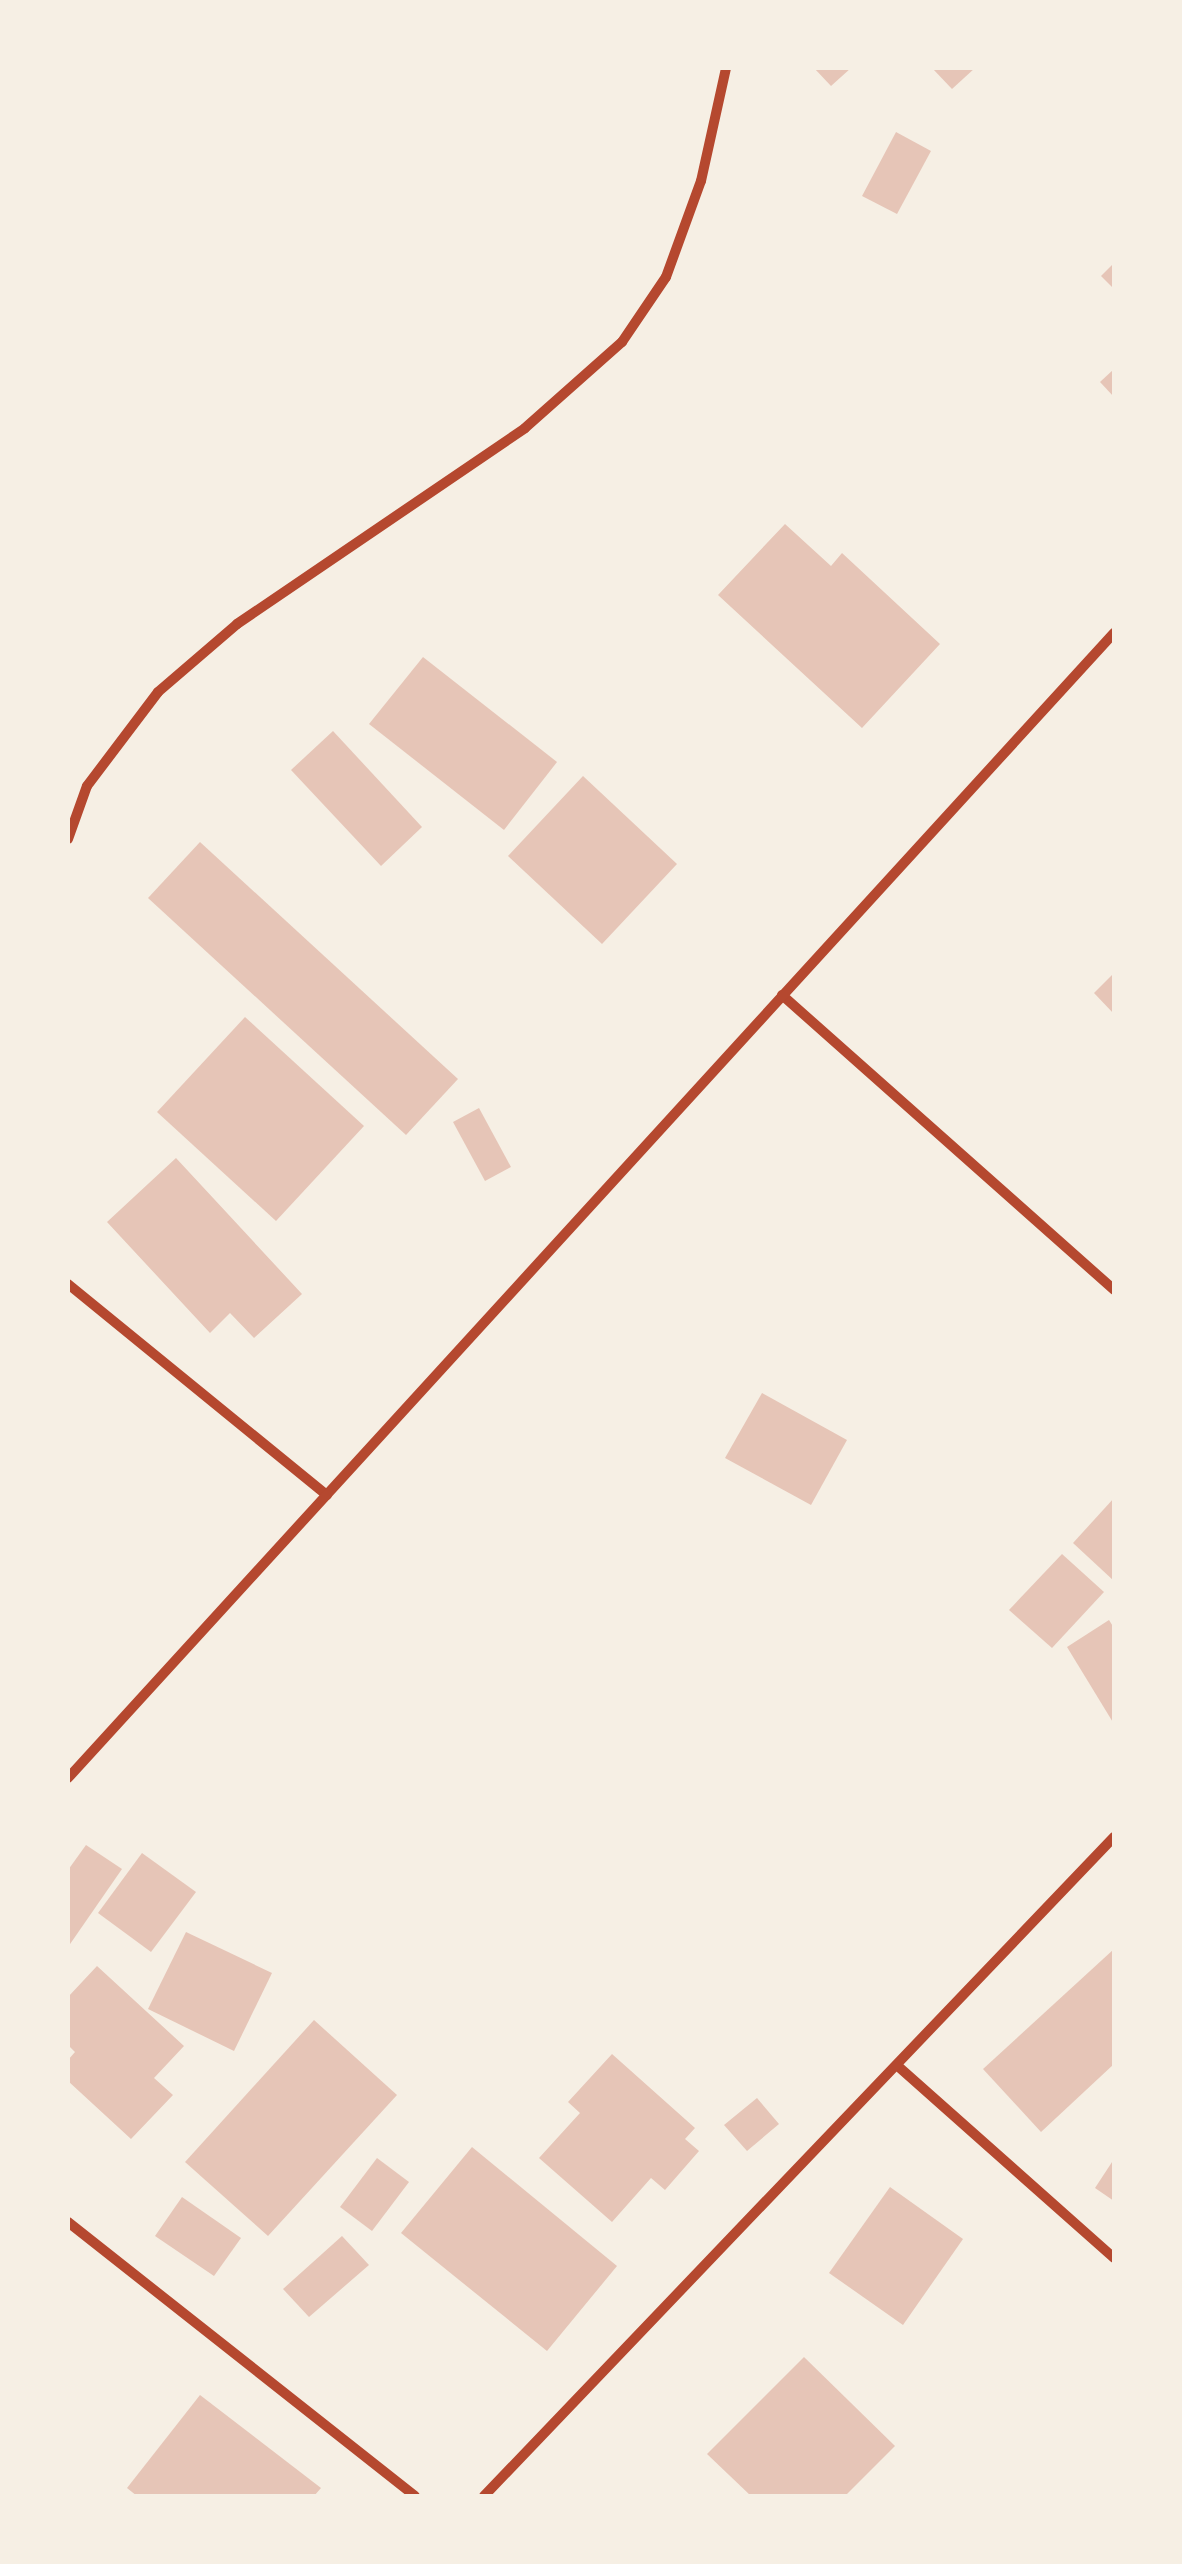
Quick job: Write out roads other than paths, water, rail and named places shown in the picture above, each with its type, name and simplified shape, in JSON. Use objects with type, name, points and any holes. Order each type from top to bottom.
[{"type":"street","points":[[68,839],[87,786],[158,692],[236,624],[525,428],[622,342],[666,277],[701,181],[726,68]]},
{"type":"street","points":[[68,1778],[1114,632]]},
{"type":"street","points":[[782,995],[1114,1290]]},
{"type":"street","points":[[68,1284],[327,1496]]},
{"type":"street","points":[[484,2496],[900,2068],[1114,1838]]},
{"type":"street","points":[[900,2068],[1114,2258]]},
{"type":"street","points":[[68,2222],[415,2496]]}]
